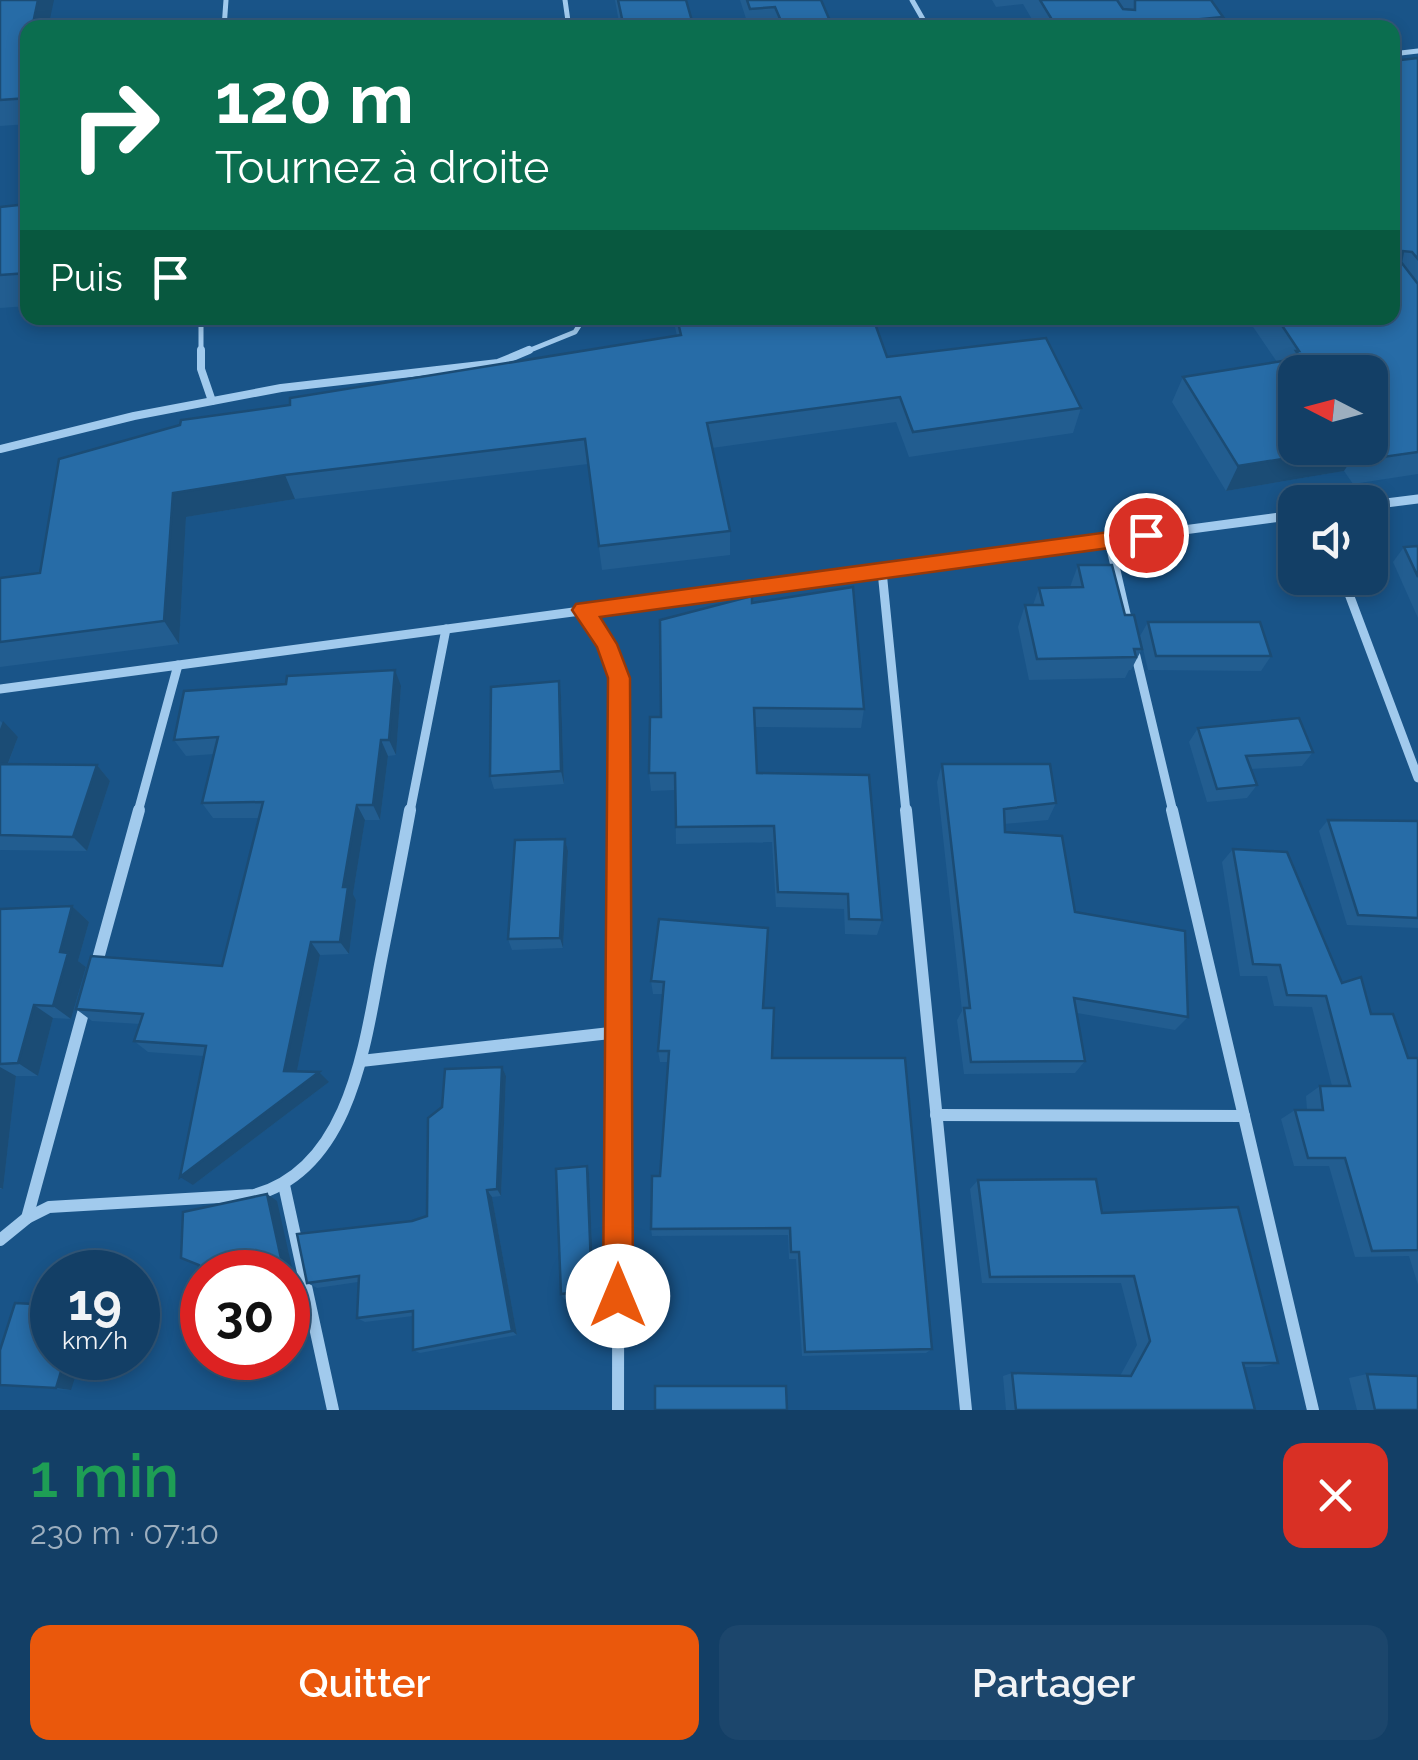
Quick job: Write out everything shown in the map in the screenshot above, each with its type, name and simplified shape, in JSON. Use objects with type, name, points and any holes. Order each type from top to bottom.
[{"type":"street","points":[[1388,503],[1418,499]]},
{"type":"street","points":[[0,689],[1278,517]]},
{"type":"street","points":[[1108,540],[1312,1410]]},
{"type":"street","points":[[882,571],[966,1410]]},
{"type":"street","points":[[1348,595],[1418,778]]},
{"type":"street","points":[[583,610],[606,644],[619,678],[618,1410]]},
{"type":"street","points":[[0,1240],[27,1218],[62,1206],[254,1195],[284,1185],[313,1155],[350,1095],[361,1061],[446,629]]},
{"type":"street","points":[[27,1218],[178,666]]},
{"type":"street","points":[[361,1061],[619,1032]]},
{"type":"street","points":[[936,1114],[1244,1116]]},
{"type":"street","points":[[284,1185],[333,1410]]},
{"type":"lane","points":[[201,325],[201,368],[212,401]]},
{"type":"lane","points":[[0,449],[282,388],[498,363],[575,332],[580,325]]},
{"type":"building","points":[[0,0],[38,0],[34,20],[20,20],[20,99],[0,100]]},
{"type":"building","points":[[618,0],[686,0],[692,20],[622,20]]},
{"type":"building","points":[[747,0],[821,0],[830,20],[781,20],[775,7],[750,9]]},
{"type":"building","points":[[1040,0],[1117,0],[1123,9],[1135,10],[1135,0],[1211,0],[1223,17],[1191,20],[1052,20]]},
{"type":"building","points":[[1418,58],[1418,259],[1412,252],[1403,251],[1401,262],[1418,284],[1418,452],[1388,456],[1388,355],[1299,355],[1282,325],[1400,325],[1400,60]]},
{"type":"building","points":[[20,205],[20,274],[0,275],[0,207]]},
{"type":"building","points":[[679,325],[876,325],[887,357],[1046,338],[1081,408],[913,432],[900,397],[707,423],[730,531],[599,546],[585,439],[285,475],[173,493],[164,621],[0,642],[0,578],[40,573],[59,459],[180,425],[181,420],[290,405],[290,398],[681,335]]},
{"type":"building","points":[[1278,362],[1278,460],[1238,466],[1183,377]]},
{"type":"building","points":[[1418,546],[1418,577],[1404,547]]},
{"type":"building","points":[[1078,565],[1112,565],[1125,615],[1134,615],[1142,649],[1134,649],[1136,657],[1037,659],[1025,605],[1043,605],[1039,588],[1083,587]]},
{"type":"building","points":[[853,587],[864,709],[754,708],[757,773],[869,775],[882,920],[849,919],[848,894],[778,892],[774,826],[676,827],[675,773],[649,773],[650,717],[661,717],[660,620],[752,596],[752,603]]},
{"type":"building","points":[[1148,622],[1260,622],[1271,656],[1156,656]]},
{"type":"building","points":[[395,670],[389,740],[381,740],[373,805],[357,805],[343,887],[348,887],[340,942],[311,942],[284,1071],[319,1072],[180,1177],[206,1046],[134,1041],[143,1014],[76,1009],[91,956],[222,966],[263,802],[202,803],[218,737],[174,740],[184,691],[286,684],[287,676]]},
{"type":"building","points":[[559,681],[561,771],[490,776],[491,687]]},
{"type":"building","points":[[1299,718],[1313,752],[1246,756],[1257,785],[1217,789],[1198,728]]},
{"type":"building","points":[[0,764],[97,765],[73,837],[0,835]]},
{"type":"building","points":[[942,764],[1050,764],[1056,803],[1004,809],[1005,832],[1062,836],[1075,912],[1185,931],[1188,1017],[1074,998],[1085,1061],[971,1062],[964,1008],[970,1008]]},
{"type":"building","points":[[1328,820],[1418,821],[1418,918],[1358,915]]},
{"type":"building","points":[[565,839],[560,938],[508,939],[515,840]]},
{"type":"building","points":[[1233,849],[1287,852],[1342,983],[1361,977],[1371,1014],[1393,1014],[1408,1058],[1418,1058],[1418,1250],[1372,1251],[1345,1158],[1308,1158],[1295,1110],[1323,1110],[1320,1086],[1350,1086],[1326,996],[1287,995],[1280,965],[1253,964]]},
{"type":"building","points":[[72,906],[60,952],[68,953],[53,1006],[34,1005],[18,1063],[0,1064],[0,909]]},
{"type":"building","points":[[659,919],[768,928],[763,1008],[774,1008],[772,1058],[905,1058],[932,1349],[805,1352],[799,1252],[791,1252],[790,1228],[651,1229],[652,1176],[660,1176],[669,1051],[658,1051],[664,982],[651,981]]},
{"type":"building","points":[[502,1067],[497,1189],[487,1190],[512,1331],[413,1350],[413,1311],[357,1318],[359,1276],[310,1283],[310,1250],[300,1250],[297,1234],[427,1216],[428,1118],[442,1107],[445,1069]]},
{"type":"building","points":[[587,1166],[592,1290],[561,1294],[556,1169]]},
{"type":"building","points":[[1096,1179],[1102,1213],[1238,1207],[1278,1363],[1243,1363],[1255,1410],[1016,1410],[1012,1373],[1131,1376],[1150,1341],[1134,1276],[990,1277],[978,1180]]},
{"type":"building","points":[[267,1194],[279,1250],[181,1250],[183,1212]]},
{"type":"building","points":[[15,1303],[30,1304],[30,1380],[58,1380],[56,1388],[0,1385],[0,1350]]},
{"type":"building","points":[[1367,1374],[1418,1376],[1418,1410],[1375,1410]]},
{"type":"building","points":[[655,1386],[786,1386],[787,1410],[655,1410]]},
{"type":"route","points":[[618,1296],[619,678],[606,644],[583,610],[1146,535]]}]
